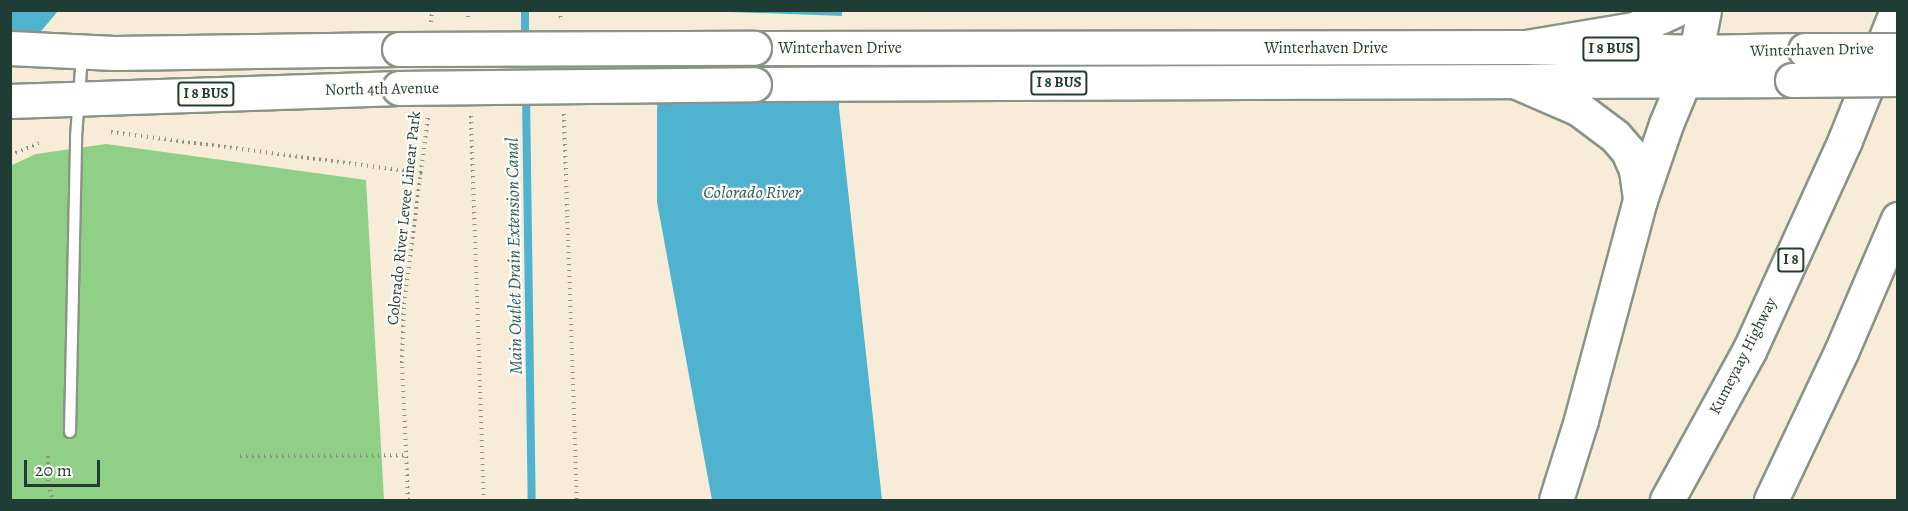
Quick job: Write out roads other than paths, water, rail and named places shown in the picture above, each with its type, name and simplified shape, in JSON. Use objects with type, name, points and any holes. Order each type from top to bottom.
[{"type":"main road","points":[[1526,47],[1634,29],[1675,10]]},
{"type":"main road","points":[[1556,501],[1581,420],[1640,200],[1666,124],[1691,65],[1704,10]]},
{"type":"main road","name":"Kumeyaay Highway","points":[[1667,501],[1749,351],[1845,140],[1897,10]]},
{"type":"main road","name":"I 8 BUS","points":[[21,47],[82,52]]},
{"type":"main road","name":"Winterhaven Drive","points":[[82,52],[399,49],[1526,47],[1691,65],[1792,80],[1898,80]]},
{"type":"main road","name":"Winterhaven Drive","points":[[754,84],[1517,82],[1691,65],[1805,50],[1898,50]]},
{"type":"main road","points":[[1517,82],[1579,109],[1615,136],[1628,151],[1636,170],[1640,200]]},
{"type":"main road","name":"North 4th Avenue","points":[[12,101],[399,88],[754,84]]},
{"type":"main road","points":[[1771,501],[1841,352],[1898,219]]},
{"type":"lane","points":[[70,432],[76,137],[82,52]]},
{"type":"water","points":[[11,11],[58,11],[11,67]]},
{"type":"water","name":"Colorado River","points":[[665,11],[842,11],[839,108],[882,500],[712,500],[657,202],[657,110]]},
{"type":"waterway","name":"Main Outlet Drain Extension Canal","points":[[525,10],[525,40]]},
{"type":"waterway","name":"Main Outlet Drain Extension Canal","points":[[526,94],[532,500]]}]
